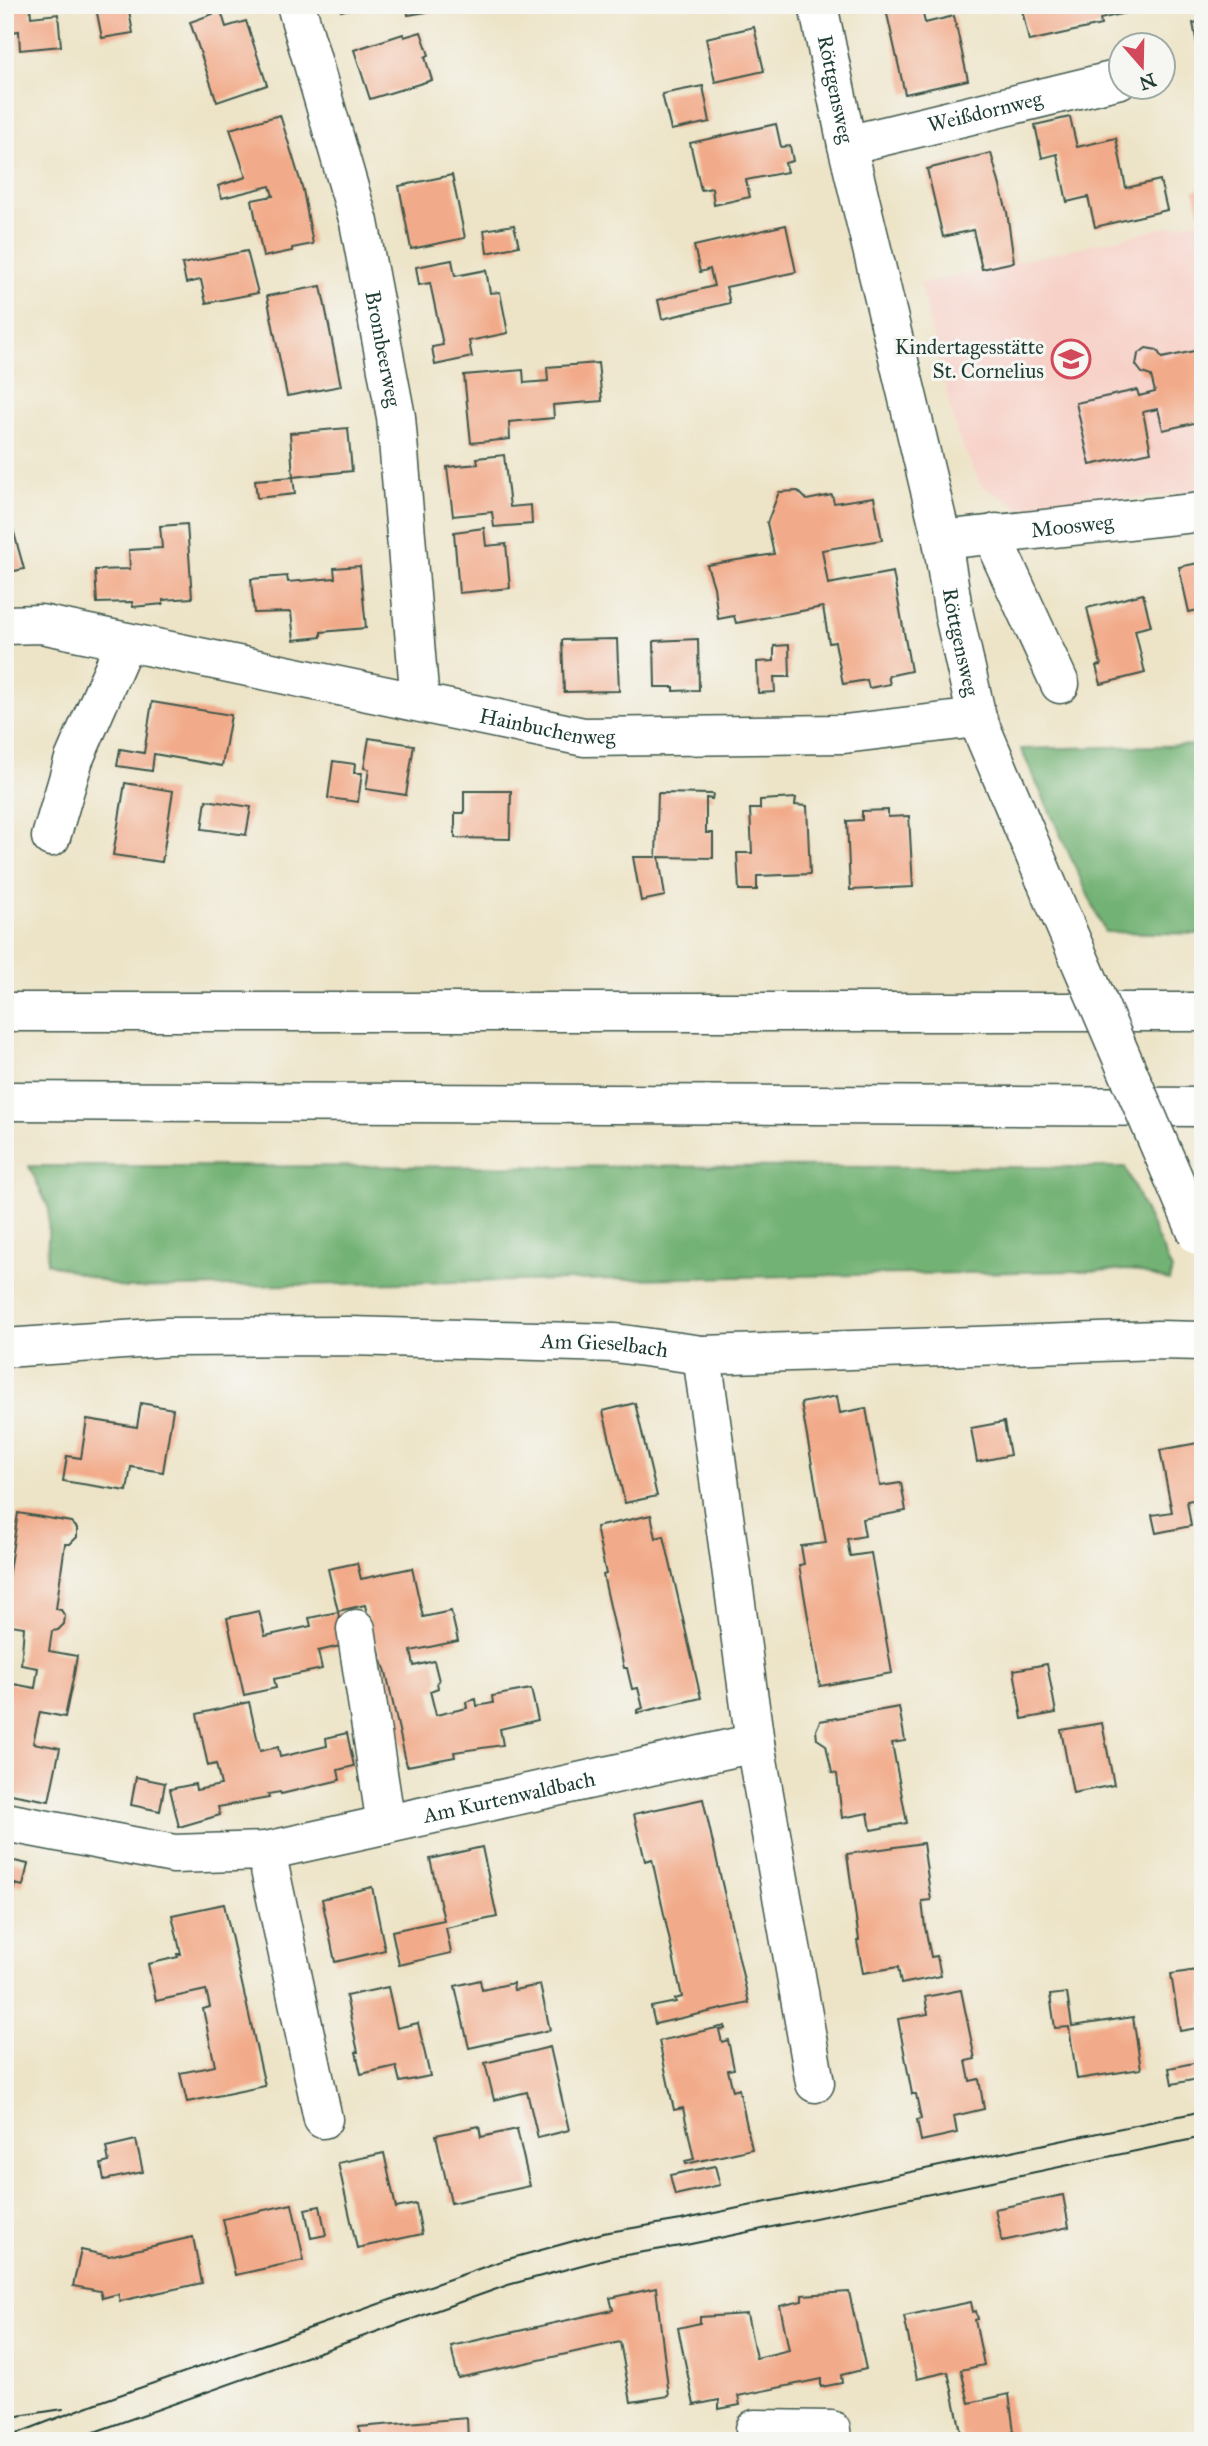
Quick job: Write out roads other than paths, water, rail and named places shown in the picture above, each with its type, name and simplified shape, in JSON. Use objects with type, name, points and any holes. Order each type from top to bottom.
[{"type":"main road","name":"Brombeerweg","points":[[296,5],[359,222],[396,417],[419,702]]},
{"type":"main road","name":"Röttgensweg","points":[[818,5],[848,145],[942,540],[954,615],[978,718],[1201,1240]]},
{"type":"main road","name":"Weißdornweg","points":[[848,145],[1106,83]]},
{"type":"main road","name":"Moosweg","points":[[942,540],[1203,512]]},
{"type":"main road","points":[[996,533],[1001,556],[1060,684]]},
{"type":"main road","name":"Hainbuchenweg","points":[[5,625],[41,624],[583,737],[844,734],[978,718]]},
{"type":"main road","points":[[51,837],[74,759],[125,642]]},
{"type":"main road","points":[[5,1013],[1203,1012]]},
{"type":"main road","points":[[5,1101],[1203,1107]]},
{"type":"main road","name":"Am Gieselbach","points":[[5,1348],[167,1337],[349,1336],[615,1343],[702,1355],[1144,1340],[1203,1341]]},
{"type":"main road","points":[[702,1355],[755,1743],[815,2082]]},
{"type":"main road","points":[[356,1629],[386,1825]]},
{"type":"main road","name":"Am Kurtenwaldbach","points":[[5,1822],[174,1854],[265,1851],[755,1743]]},
{"type":"main road","points":[[265,1851],[323,2119]]},
{"type":"main road","points":[[755,2428],[831,2430],[832,2441]]},
{"type":"tram line","points":[[5,2438],[94,2404],[501,2261],[603,2233],[681,2220],[1203,2111]]},
{"type":"tram line","points":[[69,2441],[508,2285],[608,2258],[686,2245],[1203,2137]]},
{"type":"tram line","points":[[5,2418],[63,2409]]},
{"type":"place","name":"Kindertagesstätte St. Cornelius","points":[[1071,359]]}]
